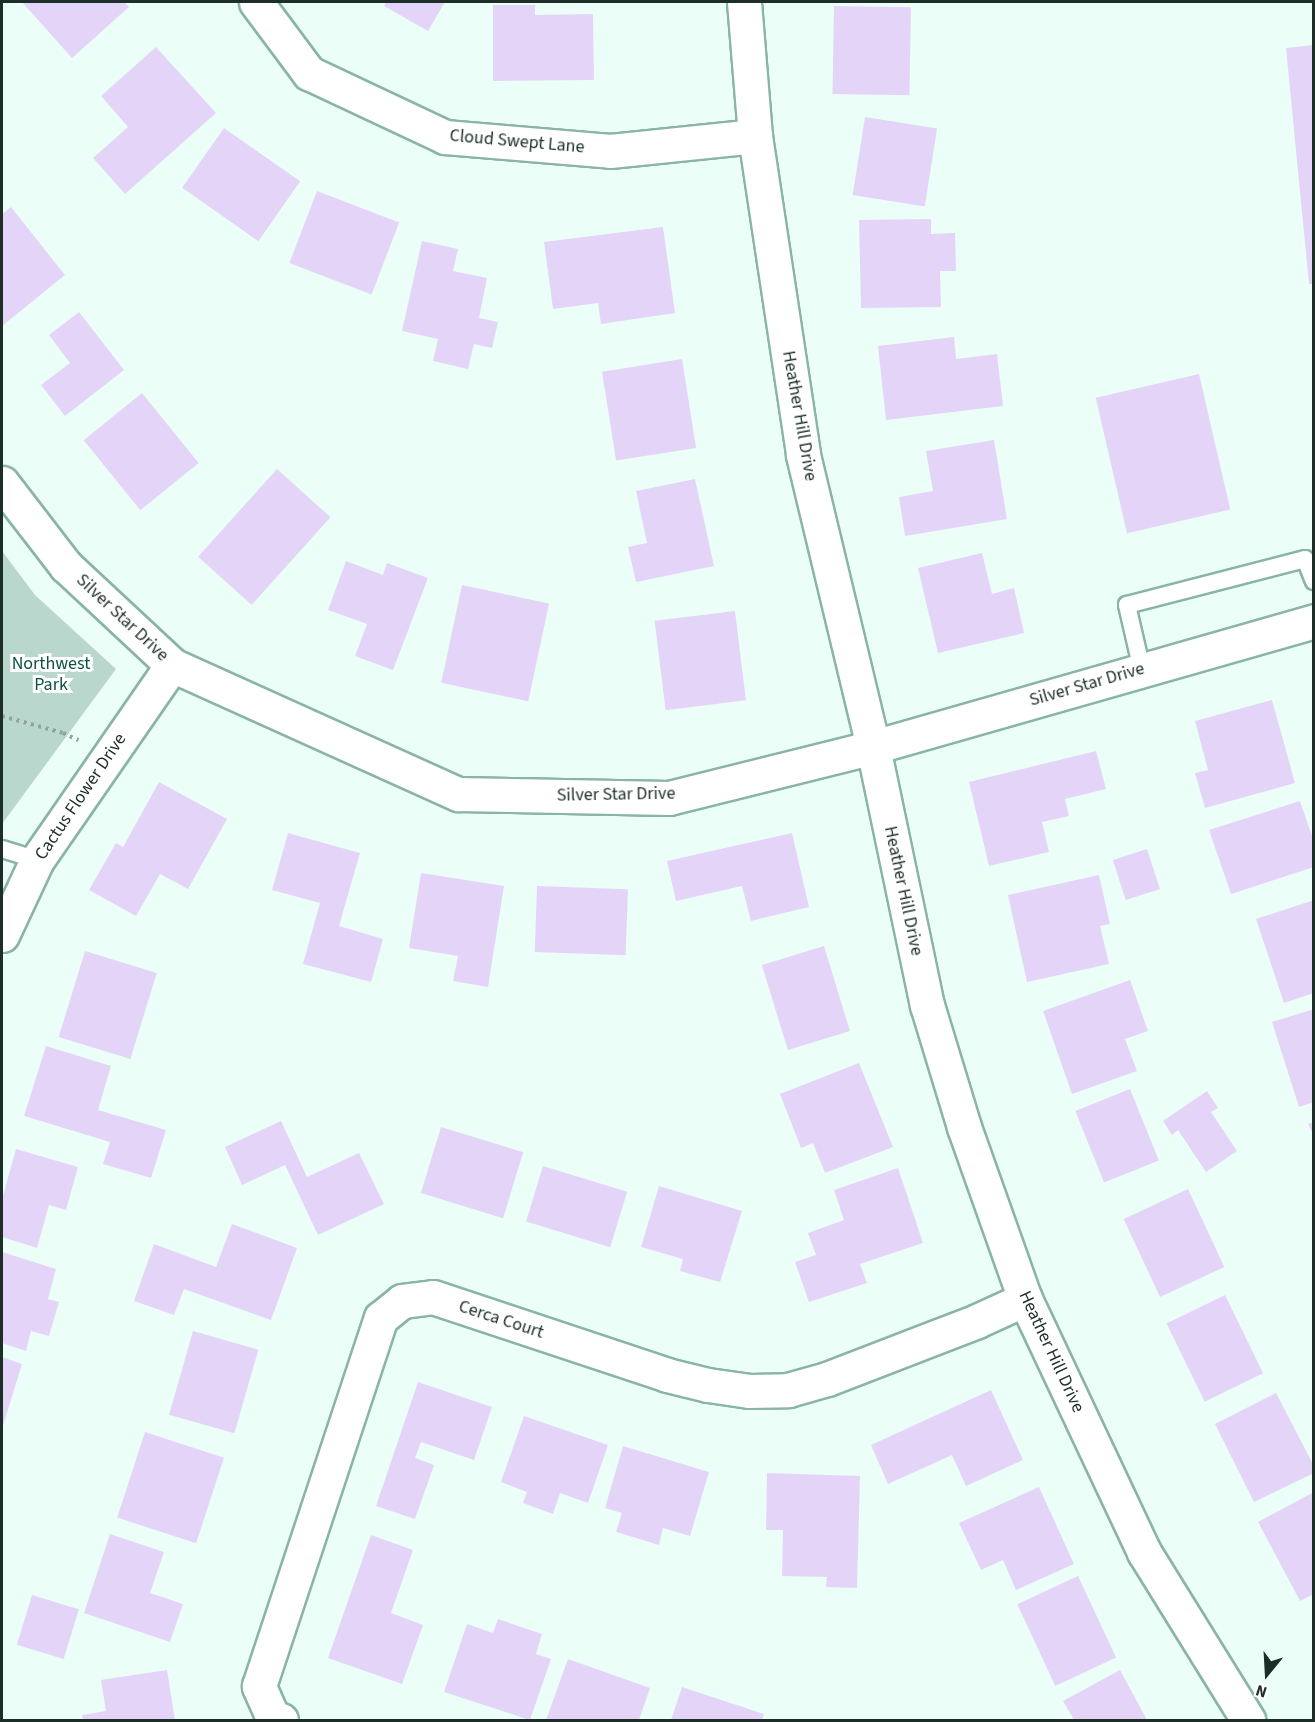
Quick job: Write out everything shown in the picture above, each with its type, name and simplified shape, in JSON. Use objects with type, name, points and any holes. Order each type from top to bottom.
[{"type":"street","name":"Cloud Swept Lane","points":[[256,2],[309,73],[445,137],[610,151],[755,135]]},
{"type":"street","name":"Heather Hill Drive","points":[[744,2],[755,135],[803,455],[873,747],[927,1005],[964,1127],[1025,1299],[1144,1552],[1248,1720]]},
{"type":"street","name":"Silver Star Drive","points":[[2,483],[66,566],[172,665],[458,794],[669,798],[873,747],[1314,621]]},
{"type":"street","name":"Cactus Flower Drive","points":[[2,935],[37,860],[172,665]]},
{"type":"street","name":"Cerca Court","points":[[277,1719],[260,1686],[381,1318],[402,1301],[433,1297],[667,1375],[708,1385],[749,1391],[788,1390],[827,1379],[977,1321],[1025,1299]]},
{"type":"lane","points":[[1142,670],[1127,604],[1309,558],[1314,581]]},
{"type":"lane","points":[[2,849],[37,860]]},
{"type":"path","points":[[2,716],[63,733],[110,754]]},
{"type":"green space","name":"Northwest Park","points":[[2,551],[35,595],[116,669],[2,824]]},
{"type":"building","points":[[22,2],[124,2],[129,7],[72,58]]},
{"type":"building","points":[[386,2],[445,2],[428,31],[384,6]]},
{"type":"building","points":[[493,5],[535,5],[535,15],[593,14],[594,80],[493,81]]},
{"type":"building","points":[[834,6],[911,7],[909,95],[832,94]]},
{"type":"building","points":[[1314,45],[1314,284],[1309,284],[1286,48]]},
{"type":"building","points":[[156,47],[216,113],[125,194],[93,158],[128,127],[101,96]]},
{"type":"building","points":[[865,117],[937,128],[925,206],[853,195]]},
{"type":"building","points":[[224,128],[300,181],[258,241],[182,188]]},
{"type":"building","points":[[317,191],[399,223],[372,294],[289,263]]},
{"type":"building","points":[[11,207],[65,275],[2,326],[2,214]]},
{"type":"building","points":[[931,219],[931,234],[955,233],[956,271],[940,271],[941,307],[861,308],[859,220]]},
{"type":"building","points":[[663,227],[675,313],[601,324],[598,303],[553,309],[544,242]]},
{"type":"building","points":[[422,241],[458,249],[453,271],[487,278],[479,318],[498,322],[492,348],[474,344],[468,369],[433,361],[438,339],[402,331]]},
{"type":"building","points":[[79,312],[124,370],[65,416],[41,385],[70,363],[49,335]]},
{"type":"building","points":[[954,337],[956,359],[997,354],[1003,406],[886,420],[878,346]]},
{"type":"building","points":[[682,359],[696,448],[616,461],[602,372]]},
{"type":"building","points":[[1199,374],[1230,509],[1127,533],[1096,398]]},
{"type":"building","points":[[142,393],[199,463],[140,510],[84,440]]},
{"type":"building","points":[[994,440],[1007,519],[905,536],[899,497],[933,491],[926,451]]},
{"type":"building","points":[[277,469],[331,517],[252,605],[198,557]]},
{"type":"building","points":[[695,479],[714,566],[636,582],[628,547],[647,543],[636,491]]},
{"type":"building","points":[[982,553],[992,594],[1014,588],[1024,633],[938,653],[918,568]]},
{"type":"building","points":[[346,561],[383,575],[387,563],[428,578],[393,670],[355,656],[367,624],[328,610]]},
{"type":"building","points":[[462,585],[549,604],[528,701],[441,683]]},
{"type":"building","points":[[735,611],[746,700],[666,710],[655,621]]},
{"type":"building","points":[[1272,700],[1295,783],[1205,808],[1195,773],[1208,770],[1195,721]]},
{"type":"building","points":[[1096,751],[1106,789],[1065,799],[1069,816],[1042,822],[1049,852],[989,866],[969,782]]},
{"type":"building","points":[[159,782],[227,819],[188,889],[160,874],[136,916],[89,890],[116,843],[123,847]]},
{"type":"building","points":[[1300,801],[1314,842],[1314,867],[1231,894],[1209,830]]},
{"type":"building","points":[[288,833],[360,853],[339,926],[383,939],[371,982],[303,964],[320,903],[272,890]]},
{"type":"building","points":[[792,833],[809,907],[751,921],[742,886],[676,901],[667,861]]},
{"type":"building","points":[[1147,849],[1160,889],[1126,900],[1113,860]]},
{"type":"building","points":[[421,873],[504,886],[488,987],[453,981],[458,956],[409,948]]},
{"type":"building","points":[[1099,875],[1110,924],[1100,926],[1109,964],[1027,982],[1008,895]]},
{"type":"building","points":[[537,886],[628,889],[626,955],[535,952]]},
{"type":"building","points":[[1314,900],[1314,993],[1284,1003],[1256,919]]},
{"type":"building","points":[[824,946],[850,1031],[788,1050],[762,965]]},
{"type":"building","points":[[85,951],[157,973],[130,1059],[59,1037]]},
{"type":"building","points":[[1130,980],[1148,1031],[1125,1039],[1137,1071],[1072,1094],[1043,1011]]},
{"type":"building","points":[[1314,1009],[1314,1102],[1299,1107],[1272,1022]]},
{"type":"building","points":[[46,1046],[111,1066],[98,1110],[166,1130],[151,1178],[103,1164],[110,1142],[24,1116]]},
{"type":"building","points":[[859,1063],[893,1147],[825,1173],[813,1143],[801,1148],[780,1094]]},
{"type":"building","points":[[1130,1089],[1159,1160],[1104,1182],[1075,1111]]},
{"type":"building","points":[[1207,1091],[1218,1108],[1211,1112],[1237,1151],[1206,1172],[1178,1130],[1172,1135],[1163,1121]]},
{"type":"building","points":[[281,1121],[307,1177],[359,1153],[384,1204],[318,1235],[285,1165],[242,1185],[225,1147]]},
{"type":"building","points":[[1314,1122],[1314,1136],[1308,1124]]},
{"type":"building","points":[[441,1127],[523,1152],[503,1218],[421,1193]]},
{"type":"building","points":[[16,1149],[78,1167],[66,1210],[49,1205],[37,1248],[2,1237],[2,1199]]},
{"type":"building","points":[[543,1166],[627,1192],[610,1247],[526,1221]]},
{"type":"building","points":[[898,1168],[923,1243],[860,1264],[867,1283],[809,1302],[795,1262],[816,1255],[808,1233],[844,1220],[834,1190]]},
{"type":"building","points":[[659,1186],[742,1211],[720,1282],[680,1271],[683,1259],[641,1247]]},
{"type":"building","points":[[1188,1189],[1224,1267],[1160,1297],[1124,1219]]},
{"type":"building","points":[[232,1224],[297,1248],[271,1320],[184,1289],[174,1315],[134,1301],[154,1244],[216,1267]]},
{"type":"building","points":[[2,1252],[56,1269],[48,1299],[59,1302],[49,1336],[31,1331],[26,1351],[2,1343]]},
{"type":"building","points":[[1225,1295],[1263,1373],[1205,1402],[1167,1323]]},
{"type":"building","points":[[193,1331],[258,1350],[234,1433],[169,1415]]},
{"type":"building","points":[[2,1357],[22,1364],[2,1429]]},
{"type":"building","points":[[418,1382],[492,1407],[474,1460],[421,1442],[415,1458],[434,1465],[415,1519],[376,1506]]},
{"type":"building","points":[[991,1390],[1023,1460],[966,1486],[952,1455],[888,1484],[871,1445]]},
{"type":"building","points":[[1276,1393],[1314,1466],[1314,1473],[1254,1502],[1215,1424]]},
{"type":"building","points":[[524,1416],[608,1445],[588,1503],[560,1493],[553,1514],[523,1503],[527,1492],[501,1482]]},
{"type":"building","points":[[145,1432],[224,1458],[196,1543],[117,1518]]},
{"type":"building","points":[[623,1446],[709,1472],[690,1536],[663,1528],[659,1545],[616,1532],[622,1513],[605,1508]]},
{"type":"building","points":[[767,1473],[860,1476],[857,1588],[826,1587],[827,1577],[782,1576],[783,1530],[766,1530]]},
{"type":"building","points":[[1039,1487],[1074,1564],[1016,1590],[1003,1560],[981,1570],[959,1523]]},
{"type":"building","points":[[1314,1492],[1314,1594],[1300,1601],[1258,1522]]},
{"type":"building","points":[[110,1534],[164,1552],[150,1593],[183,1604],[170,1642],[84,1613]]},
{"type":"building","points":[[371,1535],[413,1550],[391,1613],[423,1625],[402,1684],[328,1658]]},
{"type":"building","points":[[1078,1576],[1116,1658],[1055,1686],[1017,1604]]},
{"type":"building","points":[[32,1595],[79,1609],[64,1659],[17,1645]]},
{"type":"building","points":[[498,1619],[542,1634],[536,1654],[551,1659],[530,1720],[444,1692],[467,1624],[493,1633]]},
{"type":"building","points":[[568,1659],[650,1688],[639,1720],[546,1720]]},
{"type":"building","points":[[167,1670],[175,1720],[83,1720],[82,1715],[106,1711],[101,1680]]},
{"type":"building","points":[[1120,1670],[1147,1720],[1074,1720],[1063,1701]]},
{"type":"building","points":[[682,1687],[764,1714],[762,1720],[671,1720]]}]
